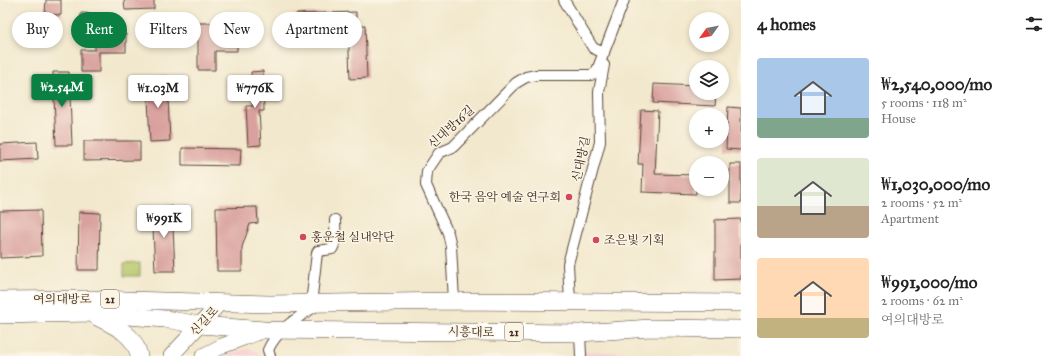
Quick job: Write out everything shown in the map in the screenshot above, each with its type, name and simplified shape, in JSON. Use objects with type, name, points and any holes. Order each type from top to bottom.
[{"type":"main road","name":"여의대방로","points":[[0,300],[91,299],[220,303]]},
{"type":"main road","points":[[220,303],[270,304],[454,301],[741,303]]},
{"type":"main road","name":"신길로","points":[[171,356],[220,303]]},
{"type":"main road","points":[[90,313],[119,328],[128,335],[134,343],[139,356]]},
{"type":"main road","name":"여의대방로","points":[[0,315],[90,313],[165,319],[200,325]]},
{"type":"main road","name":"시흥대로","points":[[200,325],[264,330],[580,333],[650,328],[741,329]]},
{"type":"main road","points":[[203,356],[222,346],[264,330]]},
{"type":"street","points":[[564,0],[593,48],[604,53]]},
{"type":"street","name":"신대방길","points":[[570,302],[568,264],[600,142],[599,92],[604,65],[604,53],[624,0]]},
{"type":"street","name":"신대방16길","points":[[454,301],[451,246],[448,232],[426,185],[427,171],[439,153],[453,147],[516,83],[526,77],[536,75],[591,75],[596,73],[604,53]]},
{"type":"street","points":[[270,356],[268,350],[282,330],[315,303],[317,253],[318,251],[333,248],[335,220]]},
{"type":"street","points":[[580,333],[581,356]]},
{"type":"shaded area","points":[[249,348],[264,356],[223,356]]},
{"type":"shaded area","points":[[584,351],[625,353],[625,356],[584,356]]},
{"type":"green space","points":[[140,263],[140,276],[124,276],[124,264]]},
{"type":"building","points":[[46,0],[61,0],[61,12],[45,12]]},
{"type":"building","points":[[124,0],[154,0],[154,9],[125,10]]},
{"type":"building","points":[[201,23],[209,23],[209,48],[237,48],[237,51],[215,51],[215,70],[198,70],[198,48],[201,48]]},
{"type":"building","points":[[362,25],[365,25],[367,78],[350,79],[349,48],[362,48]]},
{"type":"building","points":[[95,48],[126,48],[126,52],[99,52],[99,72],[81,72],[81,50],[95,50]]},
{"type":"building","points":[[263,71],[264,111],[259,111],[261,145],[248,146],[246,106],[253,106],[251,72]]},
{"type":"building","points":[[53,72],[69,72],[72,145],[56,145]]},
{"type":"building","points":[[167,76],[170,141],[150,142],[147,77]]},
{"type":"building","points":[[654,84],[689,86],[689,100],[715,100],[715,106],[653,103]]},
{"type":"building","points":[[728,108],[741,108],[741,150],[726,149],[729,148]]},
{"type":"building","points":[[641,110],[658,111],[655,174],[689,175],[689,194],[642,192],[643,164],[638,164]]},
{"type":"building","points":[[84,141],[140,141],[140,160],[84,161]]},
{"type":"building","points":[[37,142],[38,159],[0,161],[0,144]]},
{"type":"building","points":[[182,148],[241,149],[240,166],[182,165]]},
{"type":"building","points":[[730,164],[741,164],[741,203],[730,203]]},
{"type":"building","points":[[172,206],[175,271],[155,271],[152,207]]},
{"type":"building","points":[[257,207],[258,223],[250,224],[242,247],[242,271],[217,271],[216,208]]},
{"type":"building","points":[[41,210],[42,256],[0,258],[0,211]]},
{"type":"building","points":[[79,212],[100,213],[99,270],[78,270]]},
{"type":"building","points":[[741,219],[741,279],[715,280],[715,220]]},
{"type":"place","name":"한국 음악 예술 연구회","points":[[569,197]]},
{"type":"place","name":"홍운철 실내악단","points":[[303,237]]},
{"type":"place","name":"조은빛 기획","points":[[596,240]]}]
